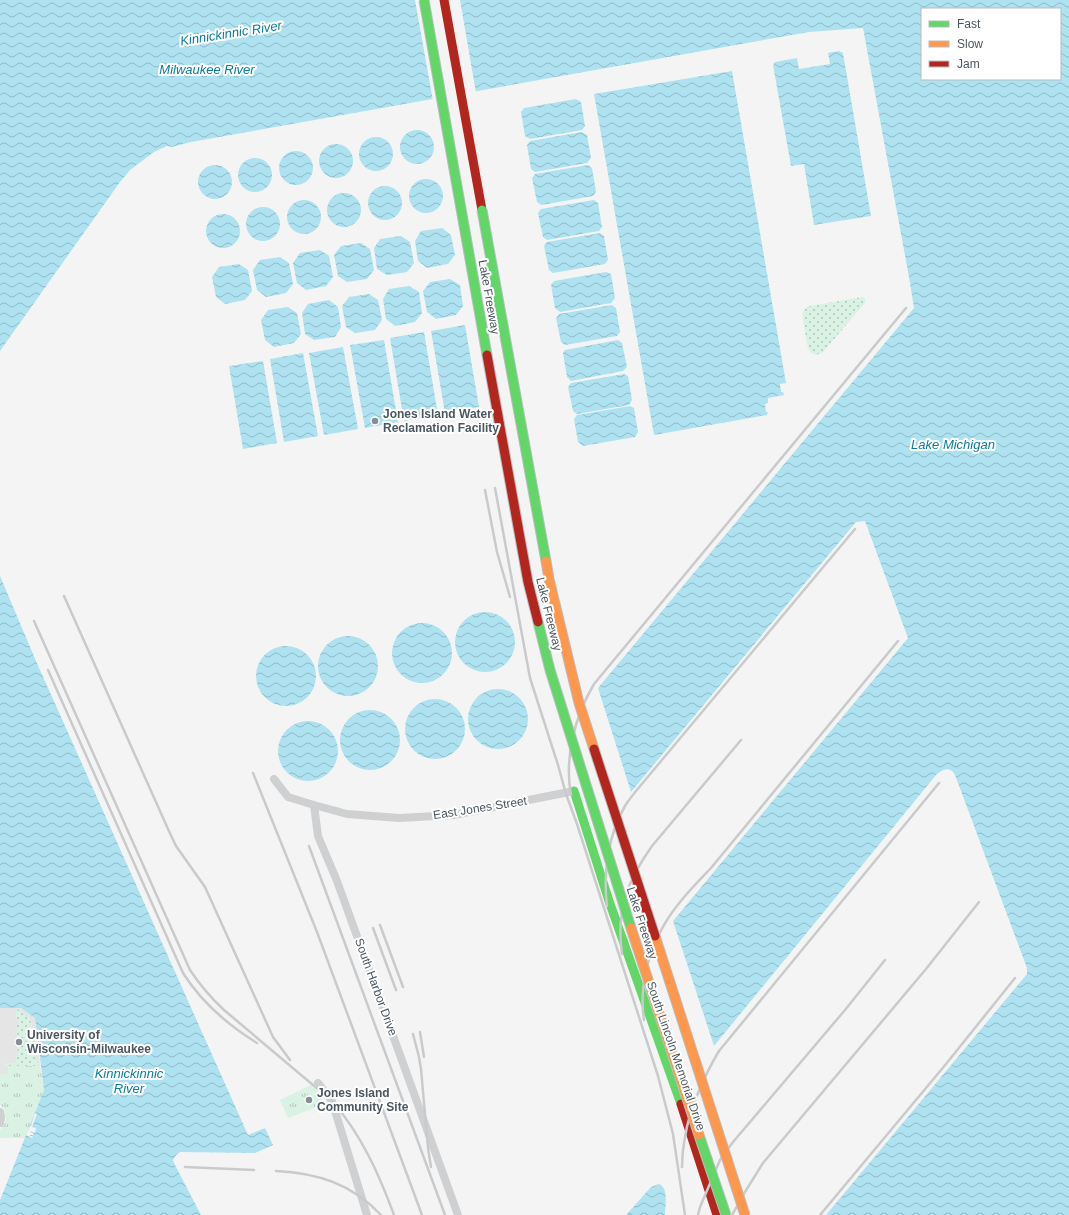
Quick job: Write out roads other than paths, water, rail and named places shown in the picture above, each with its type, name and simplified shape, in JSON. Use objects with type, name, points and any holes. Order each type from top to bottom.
[{"type":"main road","name":"Lake Freeway","points":[[424,0],[528,582],[548,663],[636,943],[726,1215]]},
{"type":"main road","name":"Lake Freeway","points":[[444,0],[549,579],[579,703],[745,1215]]},
{"type":"main road","name":"South Lincoln Memorial Drive","points":[[574,791],[609,900],[688,1125],[717,1215]]},
{"type":"street","points":[[274,779],[288,797],[314,805]]},
{"type":"street","name":"East Jones Street","points":[[314,805],[347,814],[399,818],[454,815],[574,791]]},
{"type":"street","name":"South Harbor Drive","points":[[314,805],[318,836],[337,881],[458,1215]]},
{"type":"street","points":[[318,1083],[332,1101],[367,1215]]},
{"type":"street","points":[[0,1112],[0,1123]]},
{"type":"water","name":"Lake Michigan","points":[[0,0],[1069,0],[1069,1215],[826,1215],[1027,974],[1027,968],[955,775],[951,770],[946,769],[936,775],[714,1046],[673,921],[908,638],[865,521],[856,522],[631,792],[598,688],[914,308],[863,28],[809,32],[191,142],[172,147],[167,146],[154,152],[130,170],[0,351]]},
{"type":"water","points":[[839,51],[843,53],[871,216],[814,225],[804,164],[791,166],[773,65],[775,62],[797,58],[799,69],[830,64],[828,53]]},
{"type":"water","points":[[732,71],[786,383],[780,384],[781,392],[783,392],[784,395],[768,398],[768,403],[765,404],[766,412],[768,412],[767,415],[654,435],[594,94]]},
{"type":"water","points":[[576,99],[581,102],[585,126],[582,130],[530,139],[525,136],[521,112],[524,108]]},
{"type":"water","points":[[417,130],[429,135],[434,147],[429,159],[417,164],[405,159],[400,147],[405,135]]},
{"type":"water","points":[[582,132],[587,135],[591,158],[587,163],[535,172],[531,169],[527,145],[530,141]]},
{"type":"water","points":[[376,137],[388,142],[393,154],[388,166],[376,171],[364,166],[359,154],[364,142]]},
{"type":"water","points":[[336,144],[348,149],[353,161],[348,173],[336,178],[324,173],[319,161],[324,149]]},
{"type":"water","points":[[296,151],[308,156],[313,168],[308,180],[296,185],[284,180],[279,168],[284,156]]},
{"type":"water","points":[[255,158],[267,163],[272,175],[267,187],[255,192],[243,187],[238,175],[243,163]]},
{"type":"water","points":[[215,165],[227,170],[232,182],[227,194],[215,199],[203,194],[198,182],[203,170]]},
{"type":"water","points":[[588,165],[592,168],[596,192],[593,196],[541,205],[537,202],[532,178],[535,174]]},
{"type":"water","points":[[426,179],[438,184],[443,196],[438,208],[426,213],[414,208],[409,196],[414,184]]},
{"type":"water","points":[[385,186],[397,191],[402,203],[397,215],[385,220],[373,215],[368,203],[373,191]]},
{"type":"water","points":[[344,193],[356,198],[361,210],[356,222],[344,227],[332,222],[327,210],[332,198]]},
{"type":"water","points":[[304,200],[316,205],[321,217],[316,229],[304,234],[292,229],[287,217],[292,205]]},
{"type":"water","points":[[594,200],[598,203],[602,227],[599,231],[547,240],[543,237],[538,213],[541,209]]},
{"type":"water","points":[[263,207],[275,212],[280,224],[275,236],[263,241],[251,236],[246,224],[251,212]]},
{"type":"water","points":[[223,214],[235,219],[240,231],[235,243],[223,248],[211,243],[206,231],[211,219]]},
{"type":"water","points":[[442,228],[451,235],[455,255],[448,264],[427,268],[418,261],[415,241],[421,231]]},
{"type":"water","points":[[600,233],[604,236],[608,260],[605,264],[553,273],[549,270],[544,246],[547,242]]},
{"type":"water","points":[[401,236],[410,242],[414,263],[407,272],[387,275],[377,269],[374,248],[380,239]]},
{"type":"water","points":[[361,243],[370,249],[374,270],[367,279],[347,282],[338,276],[334,255],[341,246]]},
{"type":"water","points":[[320,250],[329,256],[333,277],[326,286],[306,290],[297,283],[293,263],[300,253]]},
{"type":"water","points":[[280,257],[289,263],[293,284],[286,293],[266,297],[257,290],[253,270],[260,260]]},
{"type":"water","points":[[239,264],[248,270],[252,291],[245,300],[225,304],[216,297],[212,277],[219,267]]},
{"type":"water","points":[[606,272],[611,274],[615,298],[611,303],[560,312],[555,308],[551,285],[554,281]]},
{"type":"water","points":[[450,279],[460,285],[463,306],[456,315],[436,319],[427,312],[423,291],[430,282]]},
{"type":"water","points":[[409,286],[419,292],[422,313],[415,322],[395,326],[386,319],[383,299],[389,289]]},
{"type":"water","points":[[369,294],[378,300],[382,320],[375,330],[355,333],[346,327],[342,306],[349,297]]},
{"type":"water","points":[[329,300],[338,307],[341,327],[335,337],[314,340],[305,334],[302,313],[308,304]]},
{"type":"water","points":[[612,305],[616,308],[620,332],[617,336],[565,345],[561,342],[556,318],[559,314]]},
{"type":"water","points":[[288,307],[297,313],[301,334],[294,343],[274,347],[265,340],[261,320],[268,310]]},
{"type":"water","points":[[465,325],[479,407],[445,413],[431,331]]},
{"type":"water","points":[[424,332],[438,415],[404,421],[390,338]]},
{"type":"water","points":[[384,340],[398,422],[365,428],[350,345]]},
{"type":"water","points":[[618,340],[622,343],[627,367],[623,371],[571,381],[567,377],[563,353],[565,350]]},
{"type":"water","points":[[343,347],[358,429],[324,435],[309,353]]},
{"type":"water","points":[[303,353],[318,436],[284,442],[270,359]]},
{"type":"water","points":[[263,361],[277,443],[243,449],[229,366]]},
{"type":"water","points":[[624,374],[628,376],[632,400],[629,405],[577,414],[573,411],[568,387],[571,383]]},
{"type":"water","points":[[630,406],[634,408],[638,432],[635,437],[583,446],[578,442],[574,419],[577,415]]},
{"type":"water","name":"Kinnickinnic River","points":[[0,576],[36,661],[248,1135],[265,1128],[273,1145],[255,1153],[180,1152],[177,1154],[173,1160],[174,1163],[201,1215],[0,1215],[0,1200],[44,1090],[35,1018],[21,1008],[0,1008]]},
{"type":"water","points":[[485,612],[501,617],[506,621],[510,626],[515,642],[510,658],[506,663],[501,667],[485,672],[469,667],[464,663],[460,658],[455,642],[460,626],[464,621],[469,617]]},
{"type":"water","points":[[422,623],[438,628],[443,632],[447,637],[452,653],[447,669],[443,674],[438,678],[422,683],[406,678],[401,674],[397,669],[392,653],[397,637],[401,632],[406,628]]},
{"type":"water","points":[[348,636],[364,641],[369,645],[373,650],[378,666],[373,682],[369,687],[364,691],[348,696],[332,691],[327,687],[323,682],[318,666],[323,650],[327,645],[332,641]]},
{"type":"water","points":[[286,646],[302,651],[307,655],[311,660],[316,676],[311,692],[307,697],[302,701],[286,706],[270,701],[265,697],[261,692],[256,676],[261,660],[265,655],[270,651]]},
{"type":"water","points":[[498,689],[514,694],[519,698],[523,703],[528,719],[523,735],[519,740],[514,744],[498,749],[482,744],[477,740],[473,735],[468,719],[473,703],[477,698],[482,694]]},
{"type":"water","points":[[435,699],[451,704],[456,708],[460,713],[465,729],[460,745],[456,750],[451,754],[435,759],[419,754],[414,750],[410,745],[405,729],[410,713],[414,708],[419,704]]},
{"type":"water","points":[[370,710],[386,715],[391,719],[395,724],[400,740],[395,756],[391,761],[386,765],[370,770],[354,765],[349,761],[345,756],[340,740],[345,724],[349,719],[354,715]]},
{"type":"water","points":[[308,721],[324,726],[329,730],[333,735],[338,751],[333,767],[329,772],[324,776],[308,781],[292,776],[287,772],[283,767],[278,751],[283,735],[287,730],[292,726]]},
{"type":"water","points":[[659,1184],[664,1189],[665,1193],[665,1215],[626,1215],[651,1187]]},
{"type":"railway","points":[[571,795],[569,766],[573,737],[581,710],[594,684],[906,308]]},
{"type":"railway","points":[[495,488],[530,678],[566,794],[658,1076],[673,1134],[685,1215]]},
{"type":"railway","points":[[485,490],[497,552],[510,597]]},
{"type":"railway","points":[[607,906],[606,868],[608,854],[614,829],[626,804],[855,529]]},
{"type":"railway","points":[[64,596],[176,846],[205,887],[273,1037],[290,1060]]},
{"type":"railway","points":[[34,621],[190,970],[206,991],[224,1010],[332,1101],[352,1127],[368,1155],[394,1215]]},
{"type":"railway","points":[[644,1020],[643,995],[649,958],[658,936],[669,917],[898,641]]},
{"type":"railway","points":[[48,670],[183,973],[207,1004],[236,1029],[257,1043]]},
{"type":"railway","points":[[622,954],[622,910],[630,884],[643,859],[652,846],[741,740]]},
{"type":"railway","points":[[253,773],[317,932],[422,1215]]},
{"type":"railway","points":[[682,1167],[682,1156],[690,1115],[703,1081],[719,1051],[939,783]]},
{"type":"railway","points":[[309,846],[445,1215]]},
{"type":"railway","points":[[732,1215],[763,1163],[926,969],[979,902]]},
{"type":"railway","points":[[380,925],[403,987]]},
{"type":"railway","points":[[373,928],[396,990]]},
{"type":"railway","points":[[698,1215],[720,1160],[733,1142],[845,1010],[885,960]]},
{"type":"railway","points":[[820,1215],[946,1064],[1015,978]]},
{"type":"railway","points":[[420,1032],[424,1057]]},
{"type":"railway","points":[[413,1034],[421,1069],[431,1167]]},
{"type":"railway","points":[[185,1167],[254,1170]]},
{"type":"railway","points":[[276,1171],[306,1174],[333,1182],[358,1195],[381,1215]]},
{"type":"place","name":"Jones Island Water Reclamation Facility","points":[[375,421]]},
{"type":"place","name":"University of Wisconsin-Milwaukee","points":[[19,1042]]},
{"type":"place","name":"Jones Island Community Site","points":[[309,1100]]},
{"type":"water label","name":"Milwaukee River","points":[[207,69]]}]
